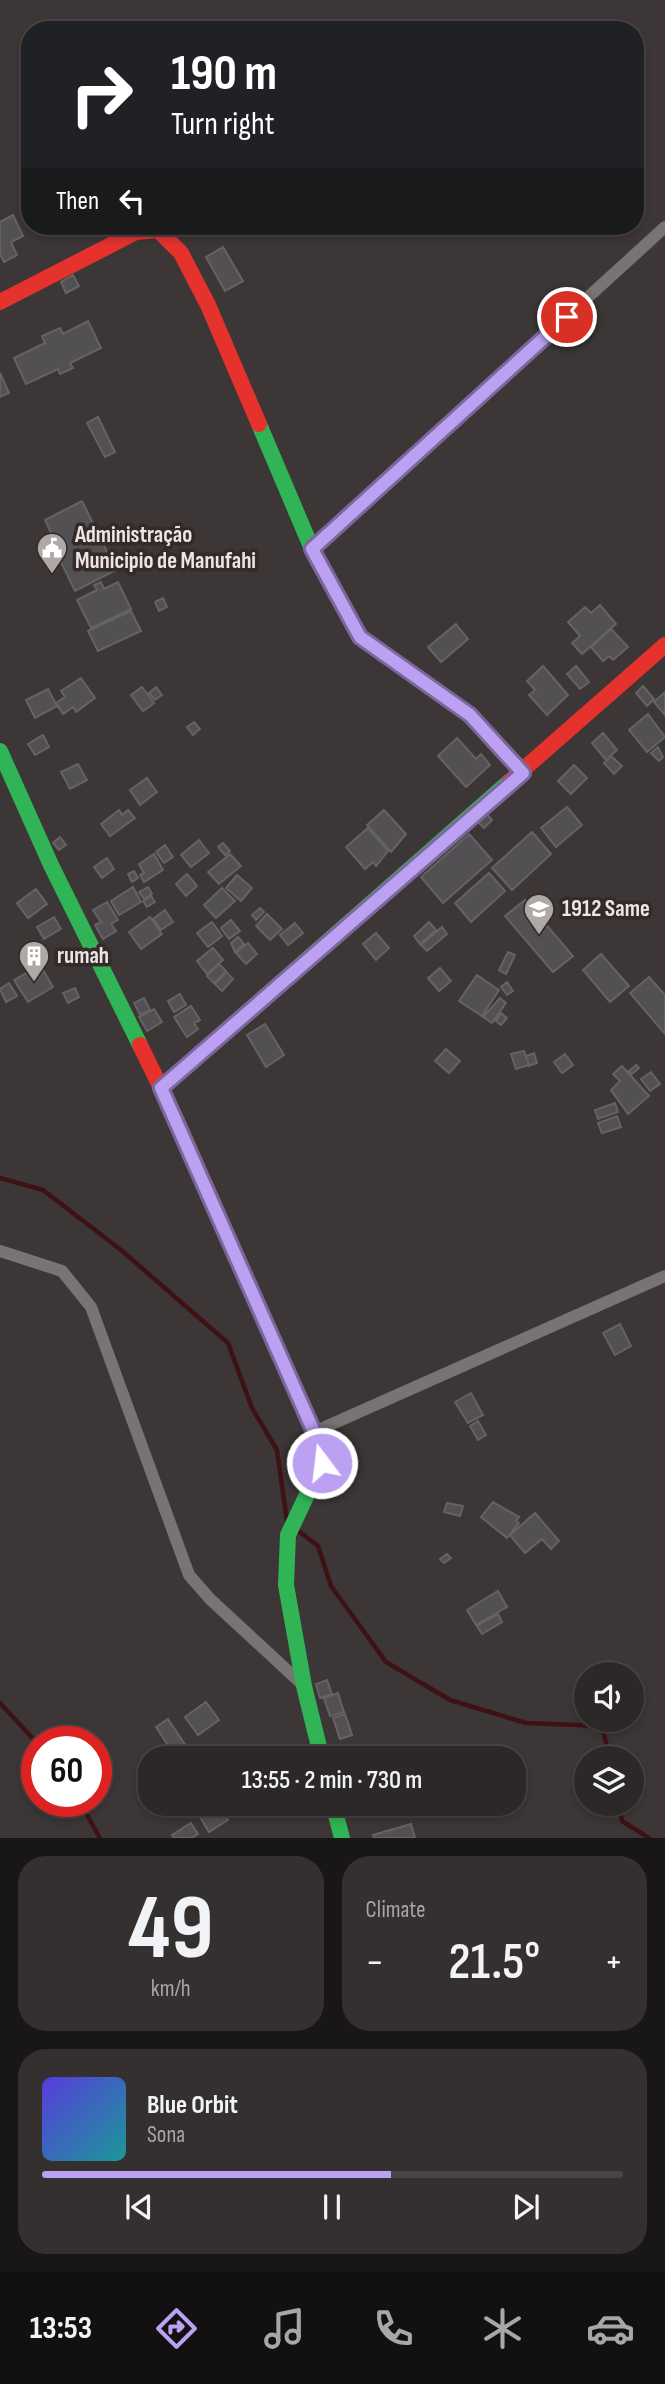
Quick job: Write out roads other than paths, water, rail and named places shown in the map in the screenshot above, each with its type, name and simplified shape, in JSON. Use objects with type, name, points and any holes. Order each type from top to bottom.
[{"type":"street","points":[[312,549],[665,228]]},
{"type":"street","points":[[0,302],[130,235]]},
{"type":"street","points":[[163,235],[181,253],[208,305],[312,549],[360,637],[470,715],[523,773]]},
{"type":"street","points":[[161,1088],[523,773],[665,645]]},
{"type":"street","points":[[0,751],[51,865],[161,1088],[314,1432],[322,1463],[288,1535],[286,1585],[294,1615],[304,1686],[319,1746]]},
{"type":"street","points":[[0,1251],[62,1271],[91,1307],[189,1575],[210,1599],[304,1686]]},
{"type":"street","points":[[314,1432],[665,1276]]},
{"type":"street","points":[[336,1816],[342,1838]]},
{"type":"waterway","points":[[0,1178],[43,1190],[121,1250],[228,1343],[252,1408],[277,1450],[287,1521]]},
{"type":"waterway","points":[[296,1529],[318,1546],[331,1586],[386,1662],[450,1700],[526,1723],[602,1726],[607,1746]]},
{"type":"waterway","points":[[0,1703],[21,1726]]},
{"type":"waterway","points":[[621,1816],[622,1821],[649,1838]]},
{"type":"waterway","points":[[88,1817],[100,1838]]},
{"type":"place","name":"Administração Municipio de Manufahi","points":[[52,575]]},
{"type":"place","name":"1912 Same","points":[[539,936]]},
{"type":"place","name":"rumah","points":[[34,983]]}]
